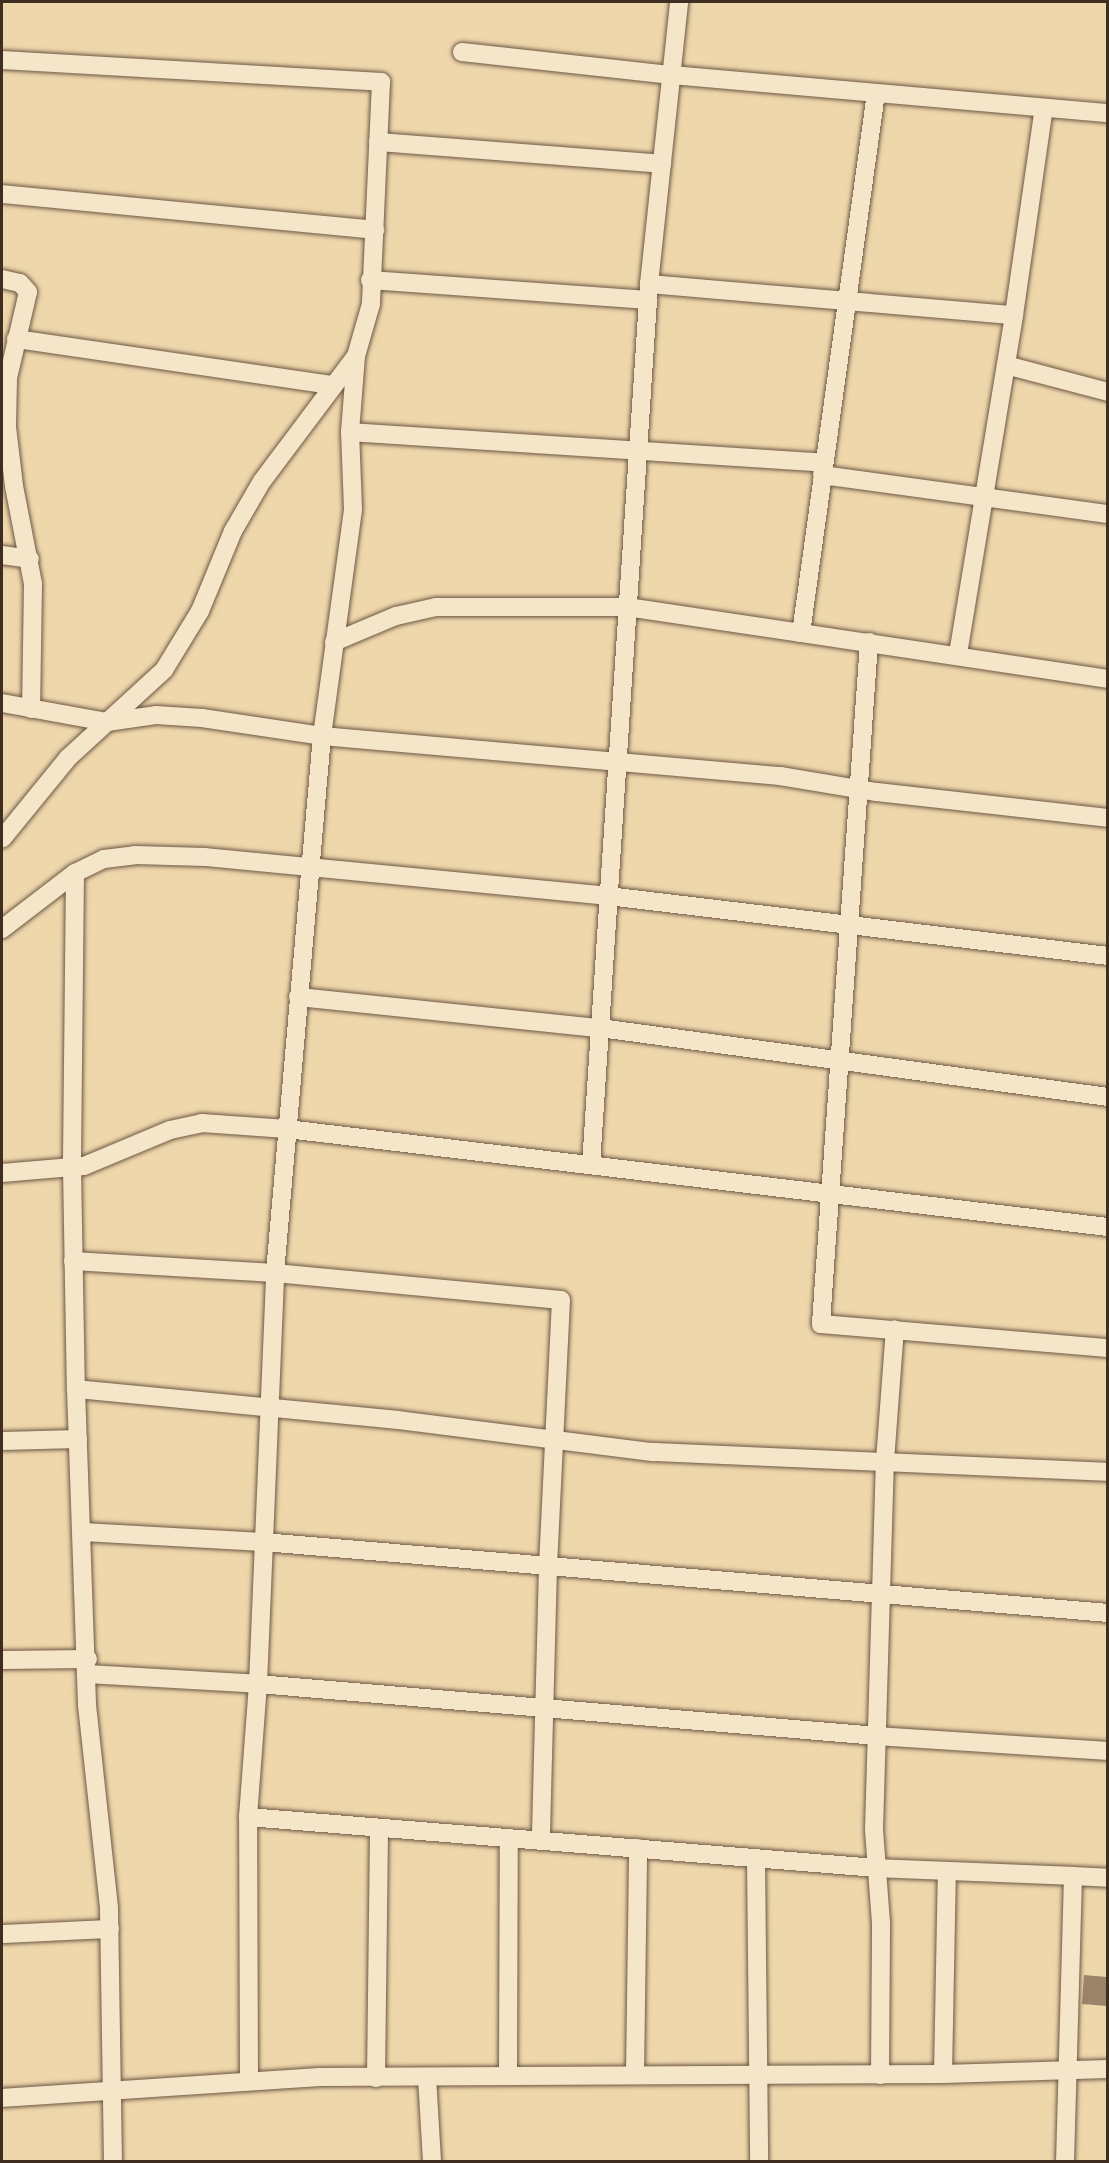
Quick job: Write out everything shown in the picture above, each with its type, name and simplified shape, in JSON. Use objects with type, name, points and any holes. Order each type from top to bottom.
[{"type":"street","points":[[591,1165],[627,607],[641,450],[649,292],[679,2]]},
{"type":"street","points":[[462,52],[672,75],[1107,113]]},
{"type":"street","points":[[2,60],[381,82],[375,230],[370,280],[371,304],[356,356],[350,432],[353,508],[322,736],[275,1273],[258,1684],[248,1817],[249,2079]]},
{"type":"street","points":[[801,633],[876,93]]},
{"type":"street","points":[[958,654],[1014,315],[1044,108]]},
{"type":"street","points":[[378,142],[662,164]]},
{"type":"street","points":[[2,194],[375,230]]},
{"type":"street","points":[[2,279],[21,283],[28,292],[8,378],[4,426],[33,584],[31,709]]},
{"type":"street","points":[[370,280],[847,299],[1014,315]]},
{"type":"street","points":[[16,339],[333,385]]},
{"type":"street","points":[[2,839],[68,758],[164,670],[200,611],[233,531],[262,481],[356,356]]},
{"type":"street","points":[[1006,365],[1107,392]]},
{"type":"street","points":[[350,432],[641,450],[823,469],[984,498],[1107,514]]},
{"type":"street","points":[[2,555],[30,559]]},
{"type":"street","points":[[334,642],[396,616],[436,607],[627,607],[958,654],[1107,679]]},
{"type":"street","points":[[869,642],[857,789],[842,1060],[829,1193],[821,1324],[1107,1348]]},
{"type":"street","points":[[2,703],[107,722],[168,716],[322,736],[618,764],[697,767],[1107,819]]},
{"type":"street","points":[[2,929],[75,873],[104,860],[135,855],[311,867],[608,896],[850,927],[1107,956]]},
{"type":"street","points":[[75,873],[72,1168],[76,1389],[87,1667],[110,1929],[113,2162]]},
{"type":"street","points":[[298,997],[600,1028],[1107,1097]]},
{"type":"street","points":[[2,1173],[72,1168],[98,1162],[191,1124],[287,1130],[1107,1227]]},
{"type":"street","points":[[74,1261],[275,1273],[561,1300],[548,1566],[541,1840]]},
{"type":"street","points":[[880,2075],[881,1923],[877,1868],[877,1736],[884,1594],[885,1461],[895,1329]]},
{"type":"street","points":[[76,1389],[268,1406],[653,1452],[1107,1472]]},
{"type":"street","points":[[2,1441],[78,1439]]},
{"type":"street","points":[[83,1532],[263,1542],[1107,1613]]},
{"type":"street","points":[[2,1660],[877,1736],[1107,1750]]},
{"type":"street","points":[[248,1817],[877,1868],[1107,1878]]},
{"type":"street","points":[[376,2078],[379,1828]]},
{"type":"street","points":[[508,2074],[509,1838]]},
{"type":"street","points":[[635,2074],[638,1848]]},
{"type":"street","points":[[756,1859],[759,2162]]},
{"type":"street","points":[[943,2074],[947,1872]]},
{"type":"street","points":[[1065,2162],[1073,1876]]},
{"type":"street","points":[[2,1934],[110,1929]]},
{"type":"street","points":[[2,2098],[113,2092],[249,2079],[508,2074],[880,2075],[1107,2069]]},
{"type":"street","points":[[427,2076],[432,2162]]},
{"type":"building","points":[[1084,1975],[1107,1977],[1107,2006],[1082,2004]]}]
